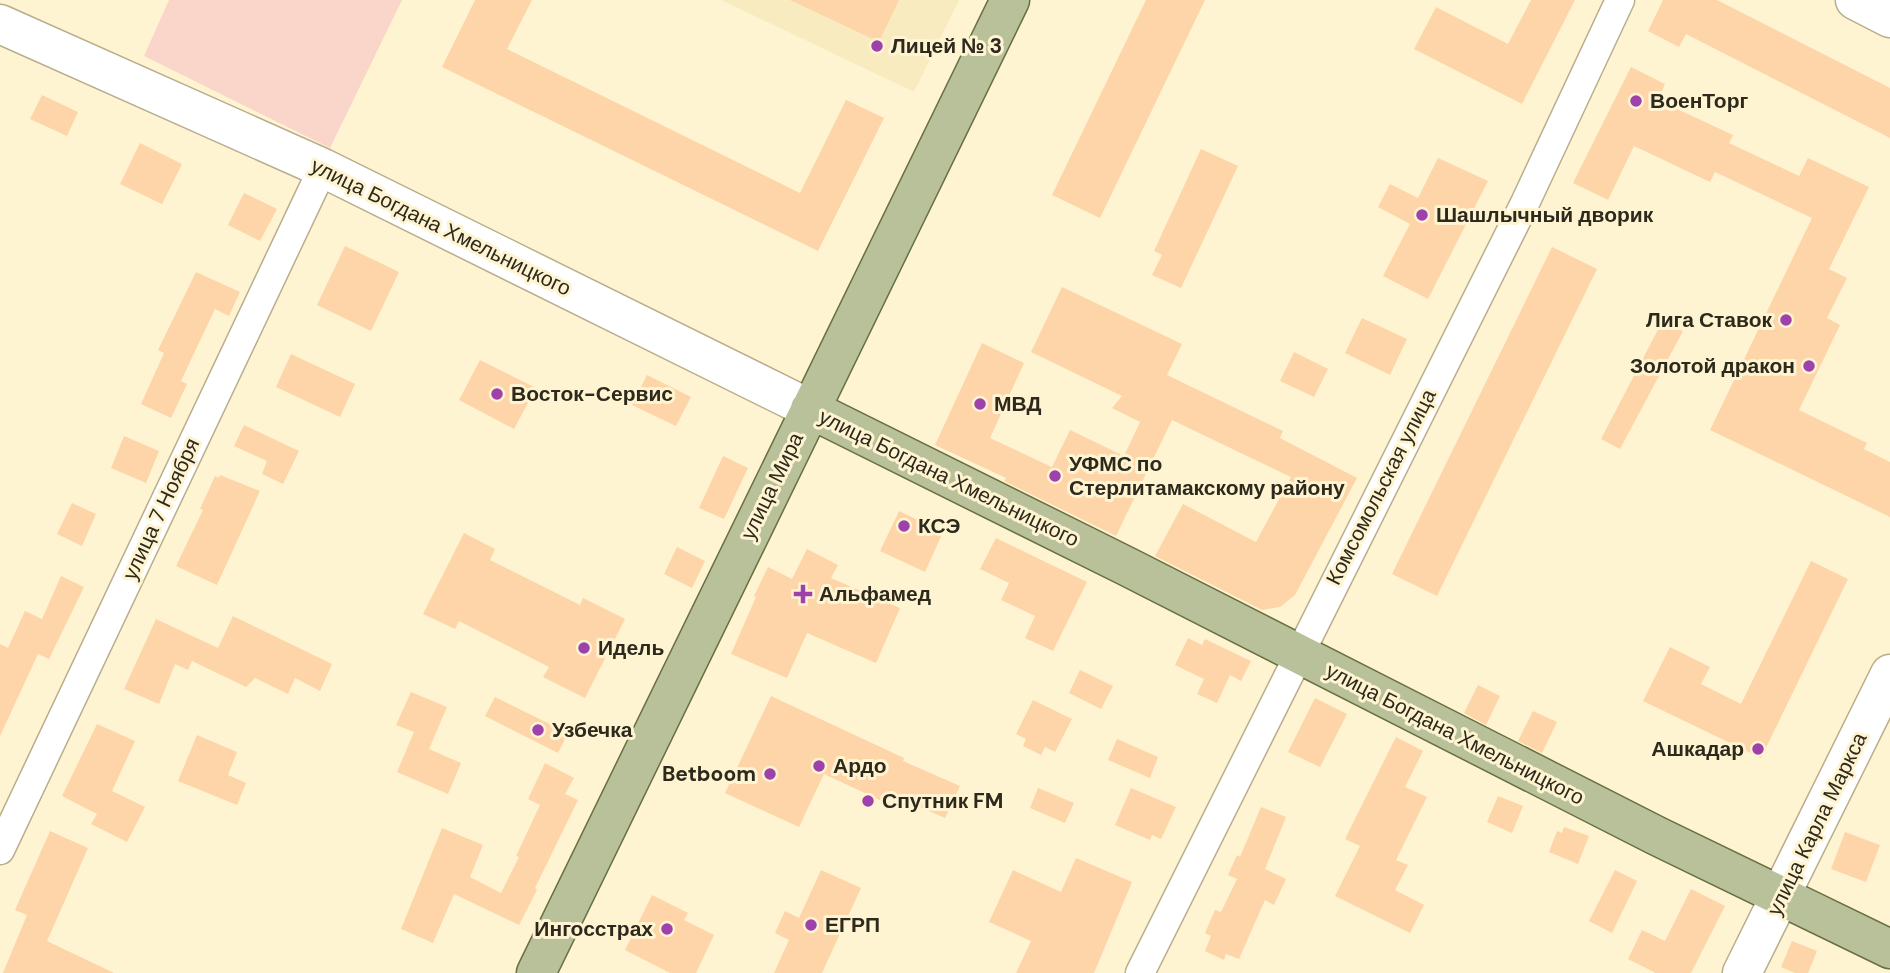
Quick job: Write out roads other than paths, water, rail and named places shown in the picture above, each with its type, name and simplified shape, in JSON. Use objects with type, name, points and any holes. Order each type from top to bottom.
[{"type":"main road","name":"улица Мира","points":[[536,973],[1010,0]]},
{"type":"main road","name":"улица Богдана Хмельницкого","points":[[810,410],[1890,949]]},
{"type":"street","name":"Комсомольская улица","points":[[1140,973],[1525,202],[1620,0]]},
{"type":"street","points":[[1855,0],[1890,18]]},
{"type":"street","name":"улица Богдана Хмельницкого","points":[[0,24],[323,168],[810,410]]},
{"type":"street","name":"улица 7 Ноября","points":[[0,850],[323,168]]},
{"type":"street","name":"улица Карла Маркса","points":[[1742,973],[1782,897],[1890,674]]},
{"type":"place","name":"Лицей № 3","points":[[877,46]]},
{"type":"place","name":"ВоенТорг","points":[[1636,101]]},
{"type":"place","name":"Шашлычный дворик","points":[[1422,215]]},
{"type":"place","name":"Лига Ставок","points":[[1786,320]]},
{"type":"place","name":"Золотой дракон","points":[[1809,366]]},
{"type":"place","name":"Восток-Сервис","points":[[497,394]]},
{"type":"place","name":"МВД","points":[[980,404]]},
{"type":"place","name":"УФМС по Стерлитамакскому району","points":[[1055,476]]},
{"type":"place","name":"КСЭ","points":[[904,526]]},
{"type":"place","name":"Альфамед","points":[[803,594]]},
{"type":"place","name":"Идель","points":[[584,648]]},
{"type":"place","name":"Узбечка","points":[[538,730]]},
{"type":"place","name":"Ашкадар","points":[[1758,749]]},
{"type":"place","name":"Ардо","points":[[819,766]]},
{"type":"place","name":"Betboom","points":[[770,774]]},
{"type":"place","name":"Спутник FM","points":[[868,801]]},
{"type":"place","name":"ЕГРП","points":[[811,925]]},
{"type":"place","name":"Ингосстрах","points":[[667,929]]}]
